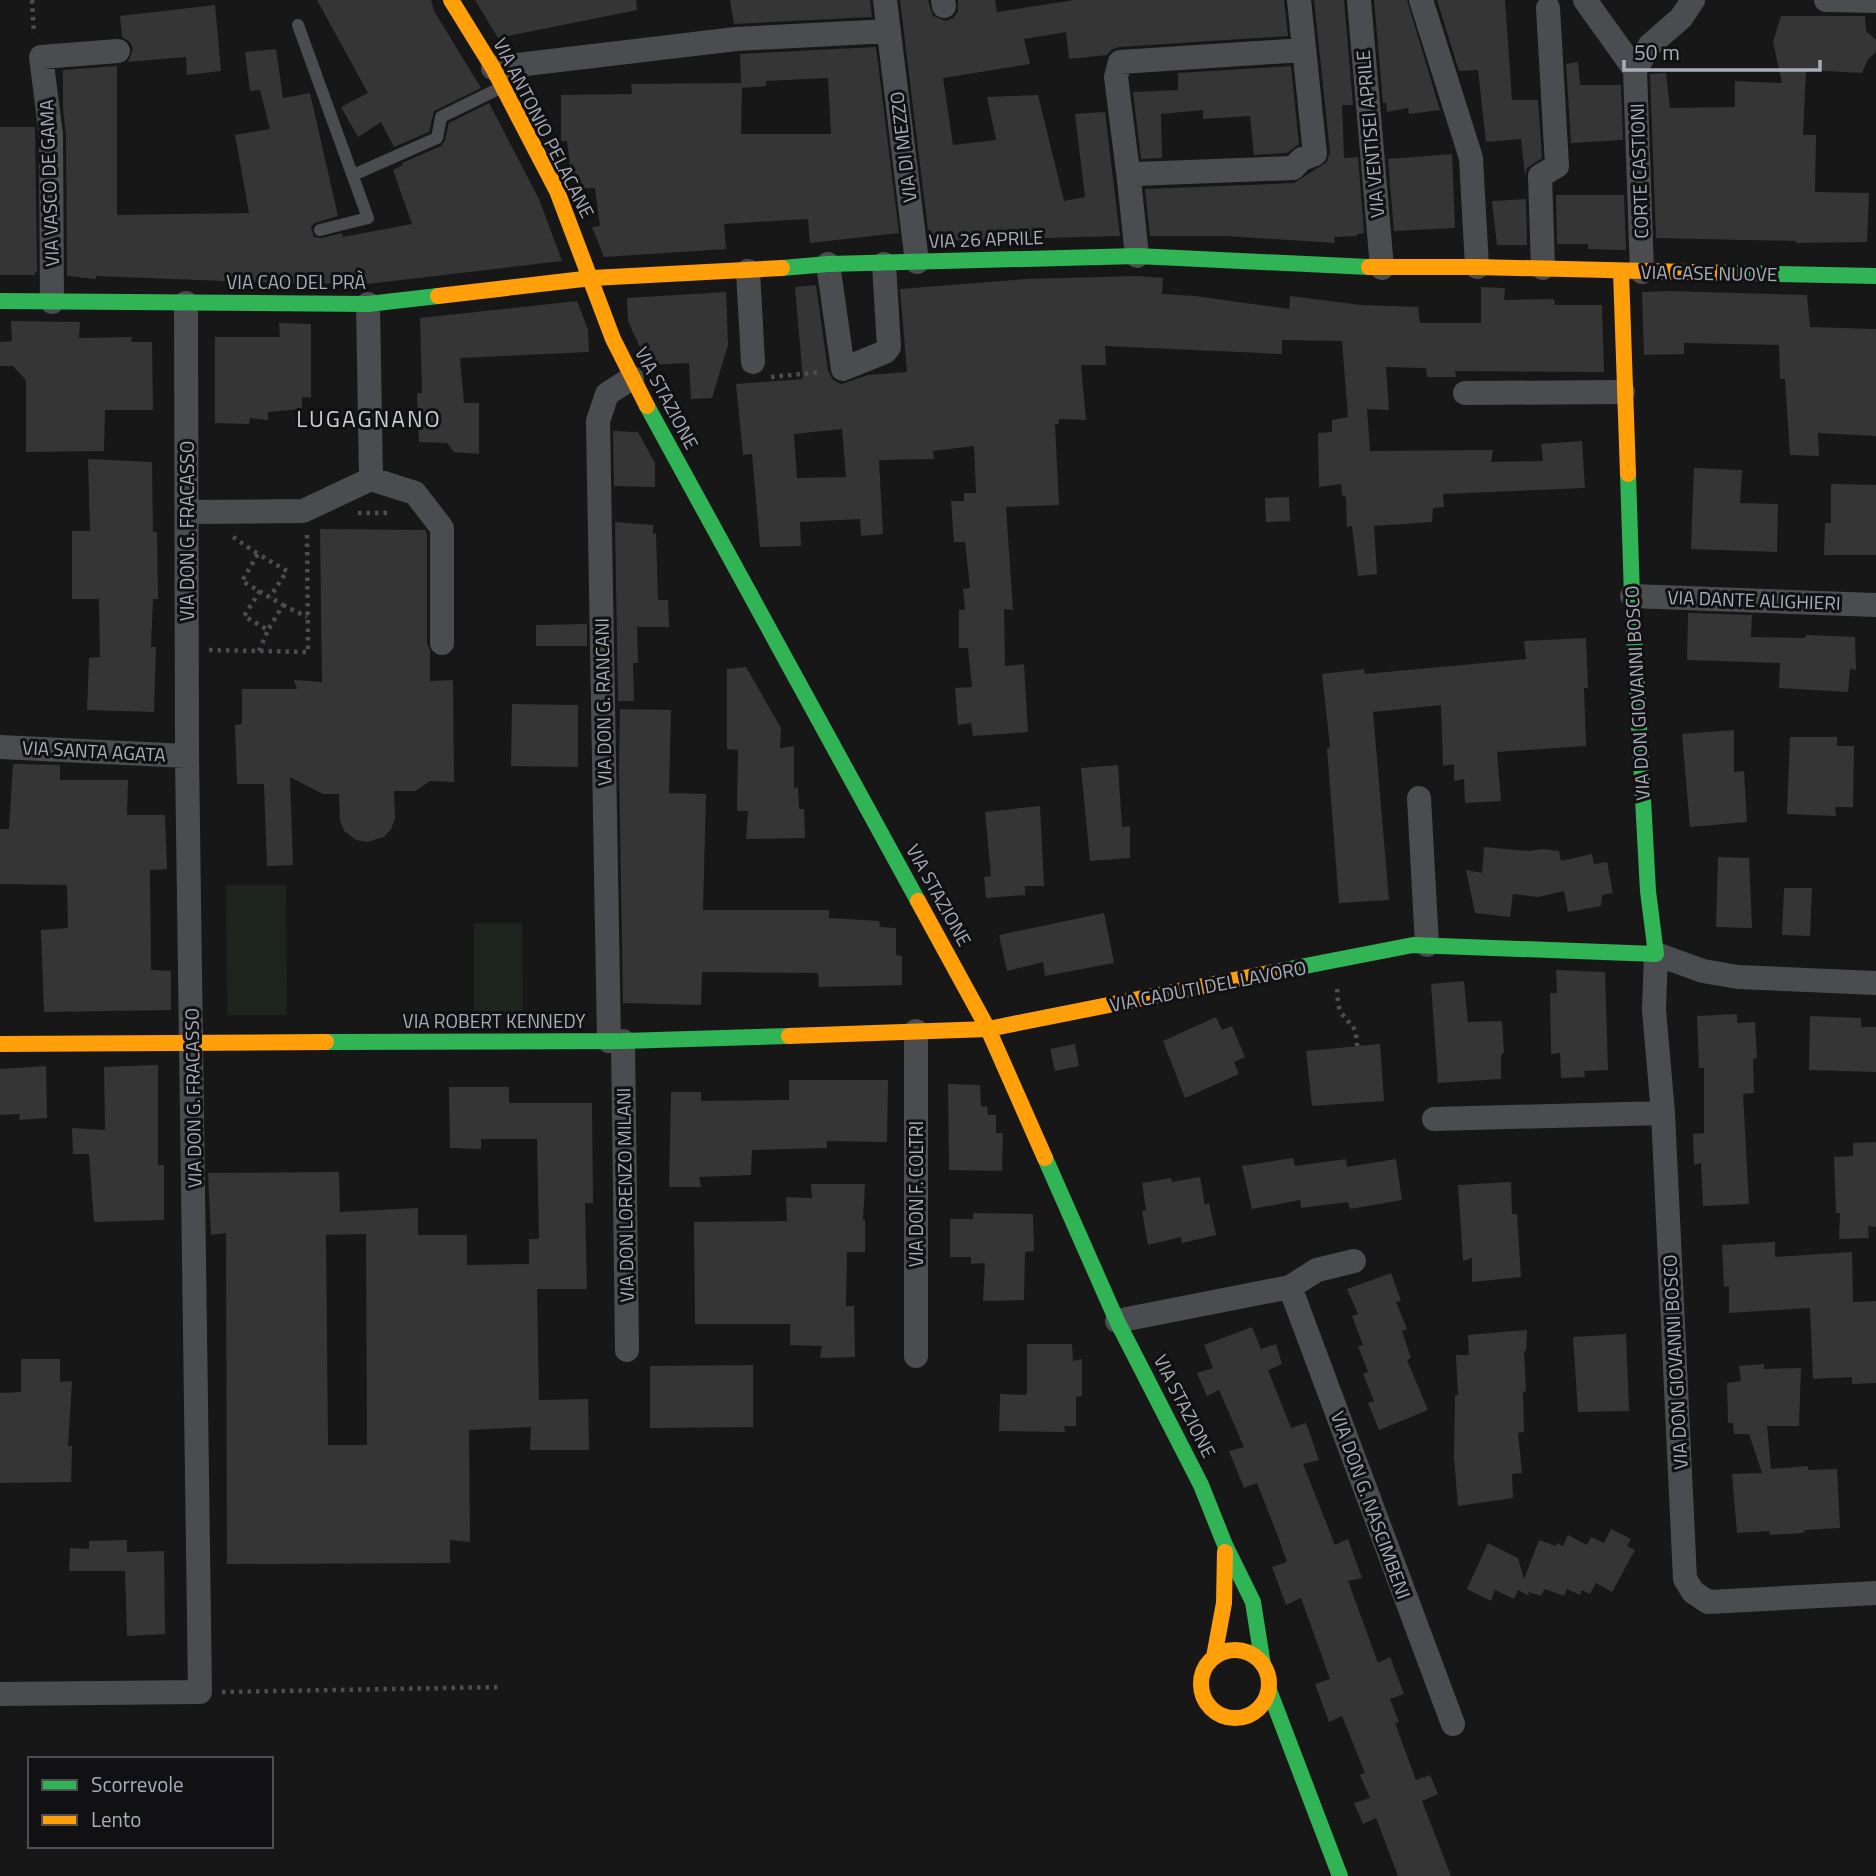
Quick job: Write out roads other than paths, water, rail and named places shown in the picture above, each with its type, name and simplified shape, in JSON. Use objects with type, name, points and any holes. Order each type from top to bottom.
[{"type":"main road","name":"VIA ANTONIO PELACANE","points":[[452,0],[498,77],[557,191],[592,278]]},
{"type":"main road","name":"VIA 26 APRILE","points":[[592,278],[748,271],[828,264],[1137,256],[1382,268]]},
{"type":"main road","name":"VIA CASE NUOVE","points":[[1382,268],[1543,268],[1876,276]]},
{"type":"main road","name":"VIA DON GIOVANNI BOSCO","points":[[1632,272],[1623,392],[1648,891],[1656,954]]},
{"type":"main road","name":"VIA CAO DEL PRÀ","points":[[0,301],[368,303],[592,278]]},
{"type":"main road","name":"VIA STAZIONE","points":[[592,278],[613,339],[632,378],[988,1029],[1117,1321],[1201,1485],[1225,1545],[1253,1602],[1263,1665],[1268,1672],[1269,1690],[1340,1876]]},
{"type":"main road","name":"VIA CADUTI DEL LAVORO","points":[[988,1029],[1413,945],[1656,954]]},
{"type":"main road","name":"VIA ROBERT KENNEDY","points":[[0,1044],[616,1041],[988,1029]]},
{"type":"main road","name":"VIA STAZIONE","points":[[1225,1545],[1224,1603],[1214,1657],[1201,1677],[1201,1689],[1205,1701],[1213,1710],[1236,1718],[1256,1736]]},
{"type":"main road","points":[[1214,1657],[1235,1650],[1245,1651],[1263,1665]]},
{"type":"main road","points":[[1236,1718],[1257,1710],[1265,1701],[1269,1690]]},
{"type":"main road","name":"VIA STAZIONE","points":[[1280,1761],[1314,1807]]},
{"type":"street","name":"VIA DI MEZZO","points":[[886,0],[917,262]]},
{"type":"street","points":[[1129,180],[1136,174],[1293,168],[1302,159],[1315,154],[1299,0]]},
{"type":"street","name":"VIA VENTISEI APRILE","points":[[1359,0],[1382,268]]},
{"type":"street","points":[[1420,0],[1471,158],[1477,267]]},
{"type":"street","points":[[1584,0],[1635,71],[1650,45],[1681,18],[1693,0]]},
{"type":"street","points":[[1826,0],[1876,1]]},
{"type":"street","points":[[1543,268],[1540,176],[1557,166],[1548,8]]},
{"type":"street","points":[[498,77],[736,39],[889,31]]},
{"type":"street","points":[[1137,256],[1116,77],[1120,62],[1304,50]]},
{"type":"street","name":"VIA VASCO DE GAMA","points":[[52,302],[51,135],[41,57],[118,51]]},
{"type":"street","name":"CORTE CASTIONI","points":[[1632,272],[1635,71]]},
{"type":"street","points":[[828,264],[843,369],[885,352],[889,347],[884,264]]},
{"type":"street","points":[[748,271],[753,362]]},
{"type":"street","name":"VIA DON G. FRACASSO","points":[[0,1694],[200,1692],[187,756],[186,303]]},
{"type":"street","points":[[368,303],[371,479]]},
{"type":"street","name":"VIA DON G. RANCANI","points":[[616,1041],[598,421],[607,394],[632,378]]},
{"type":"street","points":[[1465,393],[1623,392]]},
{"type":"street","points":[[188,512],[303,511],[371,479],[415,493],[442,528],[442,643]]},
{"type":"street","name":"VIA DANTE ALIGHIERI","points":[[1632,596],[1876,605]]},
{"type":"street","name":"VIA SANTA AGATA","points":[[0,747],[187,756]]},
{"type":"street","points":[[1419,797],[1427,945]]},
{"type":"street","points":[[1656,954],[1703,971],[1738,977],[1876,983]]},
{"type":"street","name":"VIA DON GIOVANNI BOSCO","points":[[1656,954],[1654,1010],[1663,1113],[1685,1579],[1693,1592],[1708,1602],[1876,1593]]},
{"type":"street","name":"VIA DON F. COLTRI","points":[[916,1031],[916,1356]]},
{"type":"street","name":"VIA DON LORENZO MILANI","points":[[616,1041],[627,1350]]},
{"type":"street","points":[[1433,1119],[1663,1113]]},
{"type":"street","points":[[1117,1321],[1290,1287],[1317,1270],[1354,1261]]},
{"type":"street","name":"VIA DON G. NASCIMBENI","points":[[1290,1287],[1453,1724]]},
{"type":"lane","points":[[298,25],[368,218],[320,230]]},
{"type":"lane","points":[[353,175],[437,138],[441,117],[498,77]]},
{"type":"district","name":"LUGAGNANO","points":[[369,419]]}]
